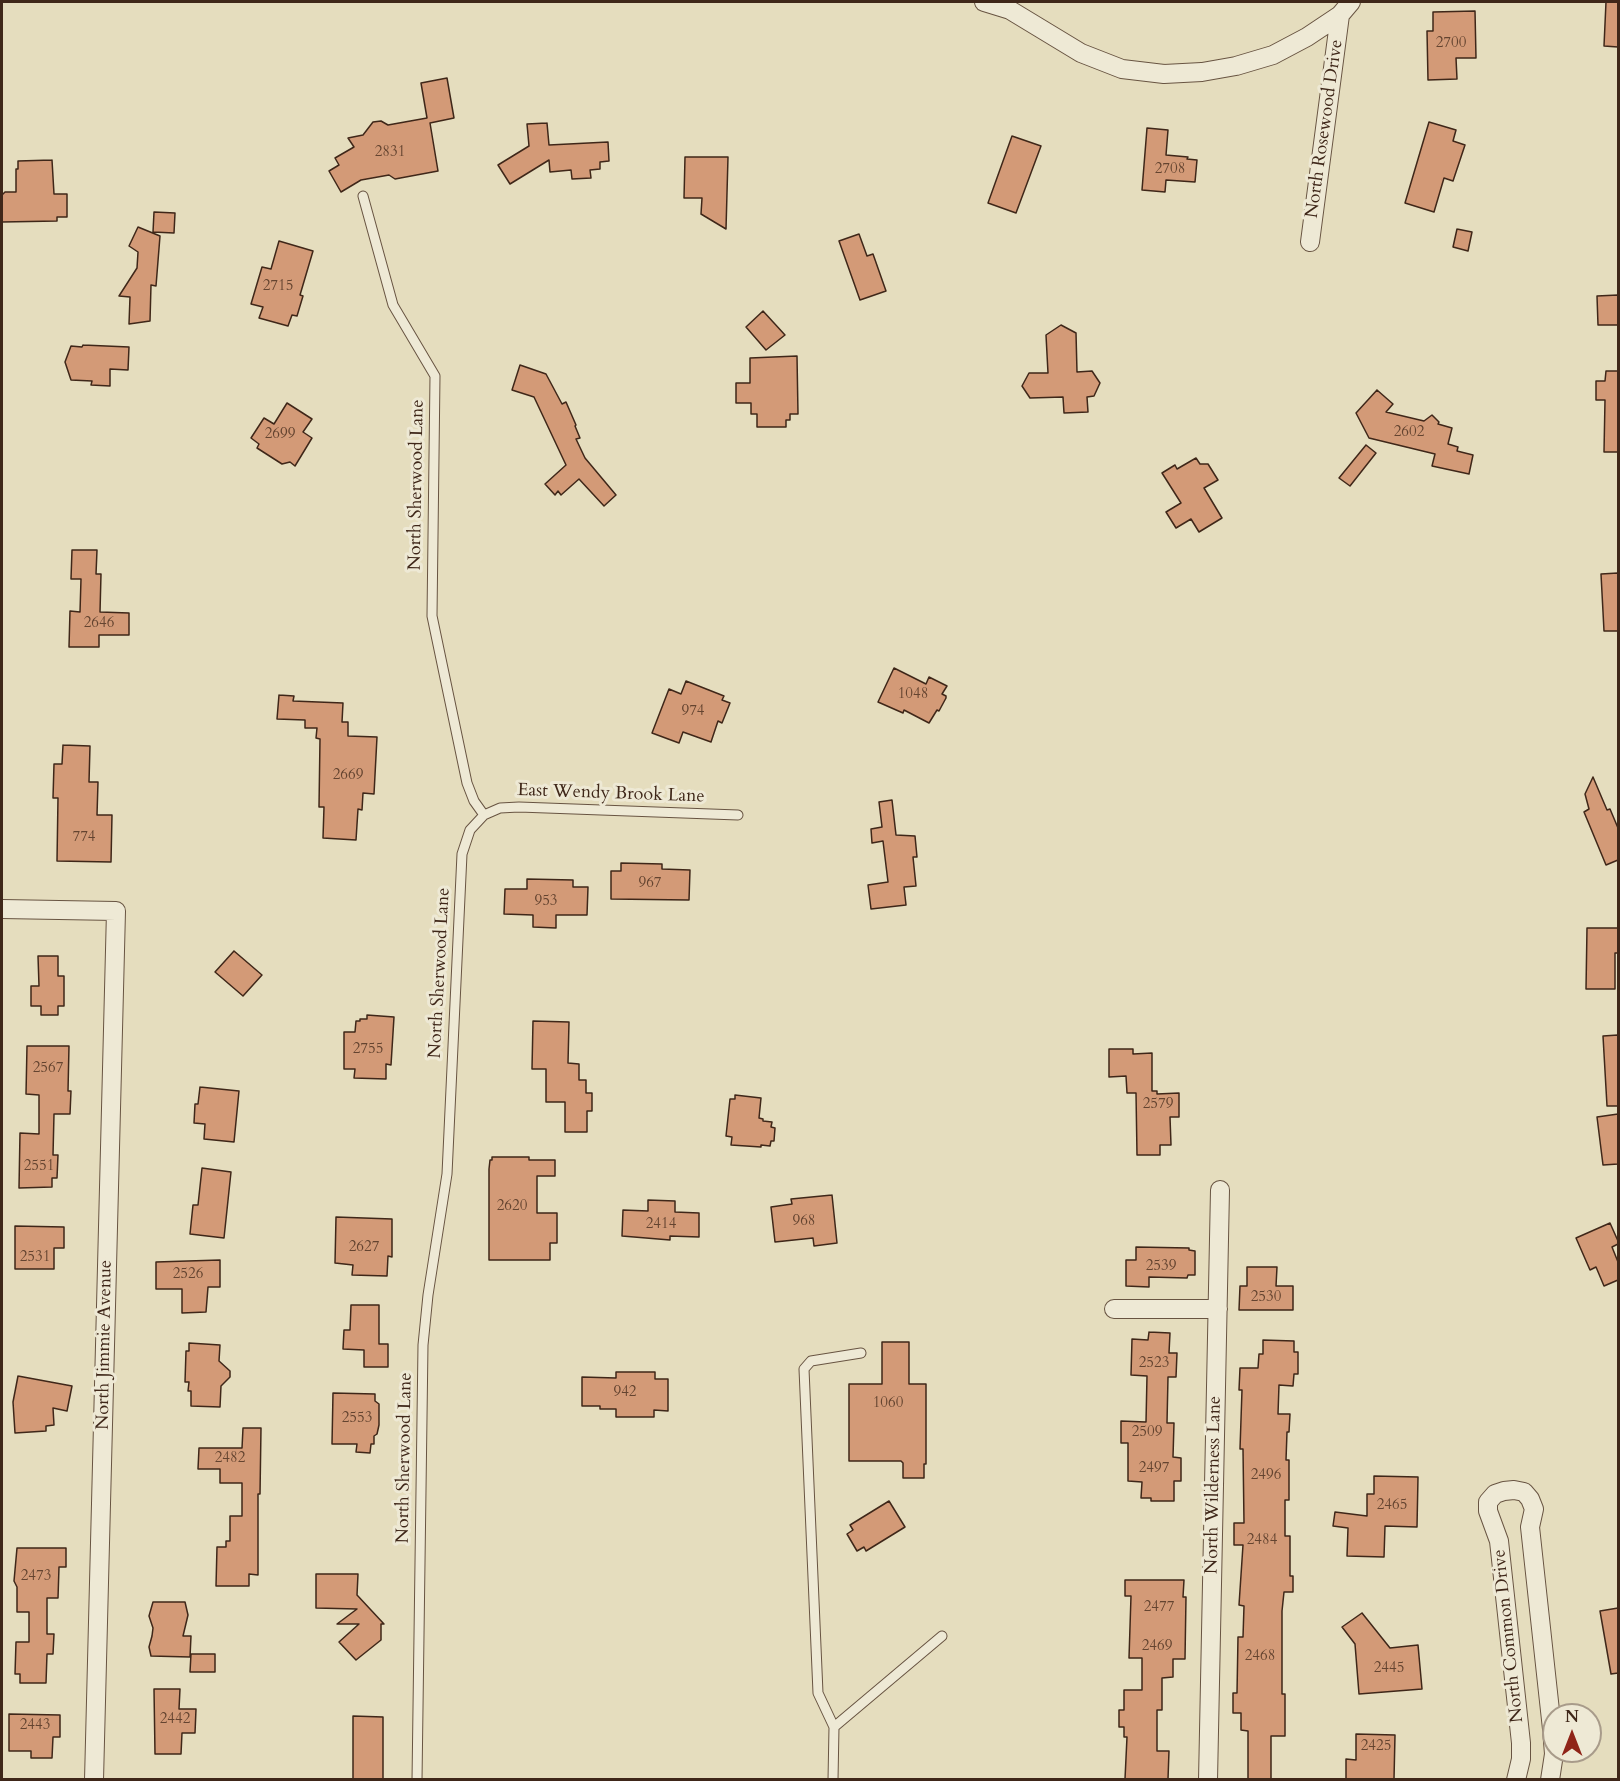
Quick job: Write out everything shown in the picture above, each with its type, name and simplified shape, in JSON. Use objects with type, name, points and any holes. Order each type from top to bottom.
[{"type":"street","points":[[984,2],[1010,10],[1081,53],[1122,69],[1164,74],[1202,72],[1236,66],[1273,55],[1307,37],[1346,8]]},
{"type":"street","name":"North Rosewood Drive","points":[[1310,242],[1346,8]]},
{"type":"street","name":"North Jimmie Avenue","points":[[2,909],[116,911],[94,1779]]},
{"type":"street","name":"North Wilderness Lane","points":[[1209,1779],[1220,1190]]},
{"type":"street","points":[[1114,1309],[1218,1309]]},
{"type":"street","name":"North Common Drive","points":[[1516,1779],[1521,1759],[1520,1731],[1499,1541],[1488,1511],[1488,1502],[1495,1494],[1514,1490],[1524,1492],[1534,1509],[1530,1527],[1554,1754],[1550,1779]]},
{"type":"lane","name":"North Sherwood Lane","points":[[363,196],[393,305],[435,376],[432,616],[467,783],[474,801],[484,815],[470,830],[462,854],[447,1174],[428,1294],[423,1345],[417,1779]]},
{"type":"lane","name":"East Wendy Brook Lane","points":[[484,815],[500,808],[519,807],[738,815]]},
{"type":"lane","points":[[833,1779],[834,1727],[819,1693],[804,1369],[811,1361],[861,1353]]},
{"type":"lane","points":[[834,1727],[942,1636]]},
{"type":"building","points":[[1606,2],[1618,2],[1618,47],[1604,46]]},
{"type":"building","points":[[1475,11],[1476,58],[1456,58],[1457,79],[1428,80],[1427,31],[1433,31],[1433,12]]},
{"type":"building","points":[[447,78],[454,118],[430,123],[438,171],[395,179],[389,175],[361,180],[341,192],[329,171],[339,165],[335,158],[354,147],[348,138],[363,135],[373,122],[381,121],[388,125],[427,118],[421,83]]},
{"type":"building","points":[[1429,122],[1456,130],[1453,141],[1465,145],[1453,181],[1444,178],[1434,212],[1405,203]]},
{"type":"building","points":[[547,123],[549,145],[608,142],[609,161],[600,162],[600,169],[590,170],[591,178],[572,179],[571,170],[550,172],[549,160],[510,184],[498,165],[529,146],[527,124]]},
{"type":"building","points":[[1147,128],[1168,130],[1166,155],[1197,160],[1195,182],[1166,180],[1165,192],[1142,190]]},
{"type":"building","points":[[1012,136],[1041,146],[1016,213],[988,203]]},
{"type":"building","points":[[685,157],[728,157],[726,229],[701,214],[702,198],[684,198]]},
{"type":"building","points":[[52,160],[54,194],[67,194],[67,217],[57,217],[57,221],[2,222],[2,195],[5,192],[16,192],[18,161]]},
{"type":"building","points":[[154,212],[175,213],[174,233],[153,232]]},
{"type":"building","points":[[138,227],[160,236],[156,286],[151,285],[150,321],[129,324],[130,297],[119,296],[137,268],[138,252],[129,246]]},
{"type":"building","points":[[1457,229],[1472,232],[1468,251],[1453,247]]},
{"type":"building","points":[[859,234],[867,256],[873,254],[886,291],[860,300],[839,241]]},
{"type":"building","points":[[279,241],[313,251],[300,295],[303,296],[297,316],[292,315],[288,326],[259,318],[263,307],[251,304],[262,267],[271,269]]},
{"type":"building","points":[[1618,295],[1618,325],[1598,325],[1597,296]]},
{"type":"building","points":[[763,311],[785,335],[766,350],[746,327]]},
{"type":"building","points":[[1061,325],[1076,333],[1077,372],[1092,371],[1100,383],[1094,396],[1087,397],[1088,412],[1064,413],[1063,397],[1030,398],[1022,386],[1029,373],[1048,373],[1046,335]]},
{"type":"building","points":[[83,345],[129,347],[128,370],[110,369],[110,386],[91,385],[92,381],[71,380],[65,362],[71,346],[82,347]]},
{"type":"building","points":[[797,356],[798,414],[790,414],[790,420],[786,420],[786,427],[757,427],[757,414],[751,414],[751,403],[736,403],[736,383],[750,383],[750,358]]},
{"type":"building","points":[[520,365],[546,374],[562,404],[566,402],[580,438],[576,439],[585,458],[616,495],[604,506],[579,479],[561,495],[558,491],[555,495],[545,484],[566,465],[534,397],[512,390]]},
{"type":"building","points":[[1606,371],[1618,371],[1618,452],[1604,452],[1605,400],[1596,400],[1596,381],[1605,381]]},
{"type":"building","points":[[1377,390],[1393,404],[1386,412],[1424,421],[1432,415],[1439,422],[1438,424],[1452,428],[1448,444],[1458,447],[1457,451],[1473,455],[1469,474],[1432,466],[1435,454],[1369,438],[1356,413]]},
{"type":"building","points":[[287,403],[312,419],[303,432],[312,438],[295,466],[290,462],[282,464],[257,448],[259,444],[251,438],[264,418],[274,424]]},
{"type":"building","points":[[1366,445],[1376,453],[1350,486],[1339,478]]},
{"type":"building","points":[[1196,458],[1200,464],[1208,464],[1218,480],[1204,488],[1222,518],[1199,532],[1191,519],[1176,528],[1166,512],[1181,503],[1162,473],[1175,465],[1177,469]]},
{"type":"building","points":[[72,550],[97,550],[96,574],[101,574],[100,612],[129,613],[129,635],[99,635],[99,647],[69,647],[70,611],[80,612],[81,579],[71,579]]},
{"type":"building","points":[[1618,573],[1618,631],[1604,631],[1601,574]]},
{"type":"building","points":[[894,668],[926,684],[929,677],[947,686],[942,694],[946,698],[929,723],[904,710],[903,713],[878,702]]},
{"type":"building","points":[[686,681],[724,696],[722,700],[730,703],[722,723],[718,721],[711,742],[683,732],[679,743],[652,733],[669,689],[681,694]]},
{"type":"building","points":[[279,695],[294,696],[293,701],[343,703],[342,722],[348,722],[348,736],[377,737],[374,794],[363,793],[362,810],[358,809],[356,840],[323,838],[324,807],[319,807],[320,739],[316,738],[317,728],[305,728],[305,720],[277,719]]},
{"type":"building","points":[[63,745],[90,746],[89,782],[98,782],[97,815],[112,815],[111,862],[57,861],[58,798],[53,798],[54,764],[62,764]]},
{"type":"building","points":[[1593,777],[1607,810],[1610,809],[1618,828],[1618,860],[1606,865],[1584,812],[1589,809],[1585,794]]},
{"type":"building","points":[[892,800],[896,835],[915,836],[917,857],[913,857],[916,886],[904,887],[906,905],[871,909],[868,885],[888,882],[883,841],[872,843],[871,829],[882,827],[879,802]]},
{"type":"building","points":[[621,863],[662,864],[662,869],[690,870],[689,900],[611,899],[611,871],[621,871]]},
{"type":"building","points":[[527,879],[573,880],[573,887],[588,887],[587,915],[556,915],[556,928],[533,927],[533,915],[504,914],[505,889],[527,889]]},
{"type":"building","points":[[1587,928],[1618,928],[1615,989],[1586,989]]},
{"type":"building","points":[[234,951],[262,975],[243,996],[215,972]]},
{"type":"building","points":[[38,956],[58,956],[58,976],[64,976],[64,1006],[58,1006],[58,1015],[41,1015],[41,1006],[31,1006],[31,986],[39,986]]},
{"type":"building","points":[[367,1015],[394,1017],[391,1065],[386,1064],[386,1079],[354,1078],[355,1069],[344,1069],[344,1032],[355,1032],[356,1021],[367,1019]]},
{"type":"building","points":[[533,1021],[569,1022],[568,1063],[579,1064],[579,1080],[586,1080],[586,1093],[592,1093],[592,1111],[587,1111],[587,1132],[565,1132],[565,1102],[546,1102],[546,1069],[532,1069]]},
{"type":"building","points":[[1618,1035],[1618,1106],[1607,1106],[1603,1036]]},
{"type":"building","points":[[27,1046],[69,1046],[70,1114],[54,1114],[53,1155],[58,1155],[57,1178],[52,1178],[52,1187],[19,1188],[20,1133],[39,1134],[39,1095],[26,1094]]},
{"type":"building","points":[[1109,1049],[1133,1049],[1133,1054],[1152,1053],[1152,1091],[1157,1091],[1157,1094],[1179,1093],[1179,1117],[1170,1117],[1171,1145],[1160,1145],[1160,1155],[1137,1155],[1136,1093],[1127,1093],[1126,1076],[1109,1077]]},
{"type":"building","points":[[200,1087],[239,1091],[234,1142],[204,1139],[205,1124],[194,1123],[195,1104],[198,1104]]},
{"type":"building","points":[[735,1095],[761,1098],[759,1118],[772,1122],[771,1127],[775,1128],[774,1141],[771,1141],[770,1146],[731,1145],[732,1137],[726,1136],[730,1099],[735,1099]]},
{"type":"building","points":[[1618,1114],[1618,1164],[1603,1165],[1597,1117]]},
{"type":"building","points":[[492,1157],[555,1160],[555,1176],[537,1176],[537,1213],[557,1213],[557,1243],[550,1243],[550,1260],[489,1260],[489,1169]]},
{"type":"building","points":[[202,1168],[231,1172],[224,1238],[190,1234],[193,1205],[198,1205]]},
{"type":"building","points":[[832,1195],[837,1243],[814,1246],[813,1238],[775,1242],[771,1207],[792,1204],[791,1199]]},
{"type":"building","points":[[648,1200],[675,1201],[675,1212],[699,1213],[699,1237],[670,1236],[670,1240],[622,1236],[623,1210],[648,1211]]},
{"type":"building","points":[[336,1217],[392,1219],[392,1257],[388,1256],[387,1276],[352,1275],[353,1265],[335,1263]]},
{"type":"building","points":[[1610,1223],[1618,1241],[1618,1244],[1612,1247],[1618,1262],[1618,1280],[1604,1286],[1596,1267],[1590,1270],[1576,1238]]},
{"type":"building","points":[[15,1226],[64,1227],[64,1248],[54,1248],[54,1269],[15,1269]]},
{"type":"building","points":[[1136,1247],[1189,1248],[1195,1251],[1195,1275],[1188,1275],[1187,1278],[1149,1277],[1149,1287],[1126,1286],[1126,1260],[1136,1260]]},
{"type":"building","points":[[220,1260],[220,1287],[208,1287],[206,1312],[182,1313],[182,1289],[156,1289],[156,1262]]},
{"type":"building","points":[[1247,1267],[1277,1267],[1276,1286],[1293,1286],[1293,1310],[1239,1310],[1240,1286],[1247,1286]]},
{"type":"building","points":[[351,1305],[379,1305],[379,1344],[388,1344],[388,1367],[364,1367],[364,1350],[343,1349],[344,1330],[350,1330]]},
{"type":"building","points":[[1149,1332],[1170,1333],[1169,1353],[1177,1353],[1176,1377],[1168,1377],[1167,1423],[1174,1423],[1173,1457],[1181,1458],[1181,1481],[1174,1481],[1174,1501],[1151,1501],[1151,1498],[1141,1498],[1142,1482],[1128,1481],[1128,1443],[1121,1443],[1121,1421],[1146,1422],[1147,1376],[1131,1375],[1132,1339],[1148,1340]]},
{"type":"building","points":[[1263,1340],[1294,1341],[1294,1352],[1298,1352],[1298,1374],[1294,1374],[1293,1386],[1279,1385],[1278,1414],[1290,1414],[1286,1460],[1289,1460],[1289,1500],[1285,1500],[1285,1536],[1290,1536],[1290,1576],[1293,1576],[1293,1592],[1284,1592],[1282,1611],[1282,1694],[1285,1694],[1285,1736],[1271,1736],[1271,1779],[1248,1779],[1248,1731],[1241,1730],[1241,1713],[1233,1713],[1233,1693],[1237,1693],[1238,1637],[1243,1637],[1244,1606],[1239,1605],[1243,1545],[1234,1545],[1234,1523],[1244,1523],[1243,1449],[1240,1449],[1242,1390],[1239,1390],[1240,1368],[1258,1368],[1259,1354],[1263,1354]]},
{"type":"building","points":[[882,1342],[909,1342],[909,1384],[926,1384],[924,1478],[903,1478],[901,1461],[849,1461],[849,1384],[882,1384]]},
{"type":"building","points":[[189,1343],[220,1345],[219,1361],[230,1371],[230,1377],[221,1386],[220,1407],[191,1406],[189,1382],[185,1382],[186,1351],[189,1351]]},
{"type":"building","points":[[616,1372],[655,1372],[655,1379],[668,1379],[668,1411],[654,1410],[654,1417],[616,1417],[616,1409],[582,1406],[582,1377],[616,1378]]},
{"type":"building","points":[[18,1376],[72,1386],[67,1411],[53,1408],[54,1425],[46,1426],[46,1431],[15,1433],[13,1402]]},
{"type":"building","points":[[333,1393],[375,1394],[375,1401],[379,1404],[379,1425],[377,1434],[374,1436],[374,1444],[371,1444],[370,1453],[356,1452],[357,1444],[332,1444]]},
{"type":"building","points":[[243,1428],[261,1428],[258,1575],[249,1574],[249,1586],[216,1586],[217,1547],[226,1547],[226,1541],[230,1541],[230,1516],[242,1516],[242,1483],[220,1483],[220,1469],[198,1469],[199,1448],[242,1448]]},
{"type":"building","points":[[1374,1476],[1418,1477],[1417,1527],[1385,1526],[1384,1557],[1347,1556],[1348,1528],[1333,1526],[1335,1512],[1367,1516],[1367,1494],[1374,1494]]},
{"type":"building","points":[[889,1501],[905,1527],[866,1551],[864,1547],[857,1551],[847,1534],[853,1530],[850,1525]]},
{"type":"building","points":[[17,1548],[66,1548],[66,1567],[59,1567],[58,1598],[47,1598],[47,1634],[54,1634],[53,1654],[47,1654],[46,1683],[20,1683],[20,1674],[15,1674],[16,1642],[29,1642],[29,1612],[17,1612],[17,1587],[14,1581]]},
{"type":"building","points":[[316,1574],[358,1574],[357,1595],[384,1624],[381,1624],[381,1640],[356,1660],[339,1642],[359,1624],[337,1624],[357,1609],[316,1608]]},
{"type":"building","points":[[1125,1580],[1184,1580],[1185,1659],[1173,1659],[1173,1677],[1162,1678],[1162,1710],[1157,1710],[1157,1751],[1169,1751],[1168,1779],[1125,1779],[1127,1737],[1124,1737],[1124,1727],[1119,1727],[1119,1710],[1124,1710],[1124,1690],[1142,1690],[1142,1658],[1129,1658],[1131,1596],[1125,1596]]},
{"type":"building","points":[[153,1602],[185,1602],[188,1615],[183,1636],[191,1636],[190,1657],[151,1656],[149,1647],[153,1628],[149,1616]]},
{"type":"building","points":[[1618,1608],[1618,1673],[1611,1674],[1600,1611]]},
{"type":"building","points":[[1362,1613],[1390,1648],[1418,1645],[1422,1689],[1359,1694],[1355,1644],[1342,1627]]},
{"type":"building","points":[[191,1654],[215,1654],[215,1672],[190,1672]]},
{"type":"building","points":[[154,1689],[180,1689],[179,1709],[196,1709],[195,1733],[182,1733],[181,1754],[155,1754]]},
{"type":"building","points":[[9,1714],[60,1715],[60,1737],[53,1737],[52,1758],[31,1758],[31,1751],[9,1751]]},
{"type":"building","points":[[353,1716],[383,1717],[383,1779],[353,1779]]},
{"type":"building","points":[[1356,1734],[1395,1735],[1394,1779],[1346,1779],[1346,1759],[1356,1760]]}]
